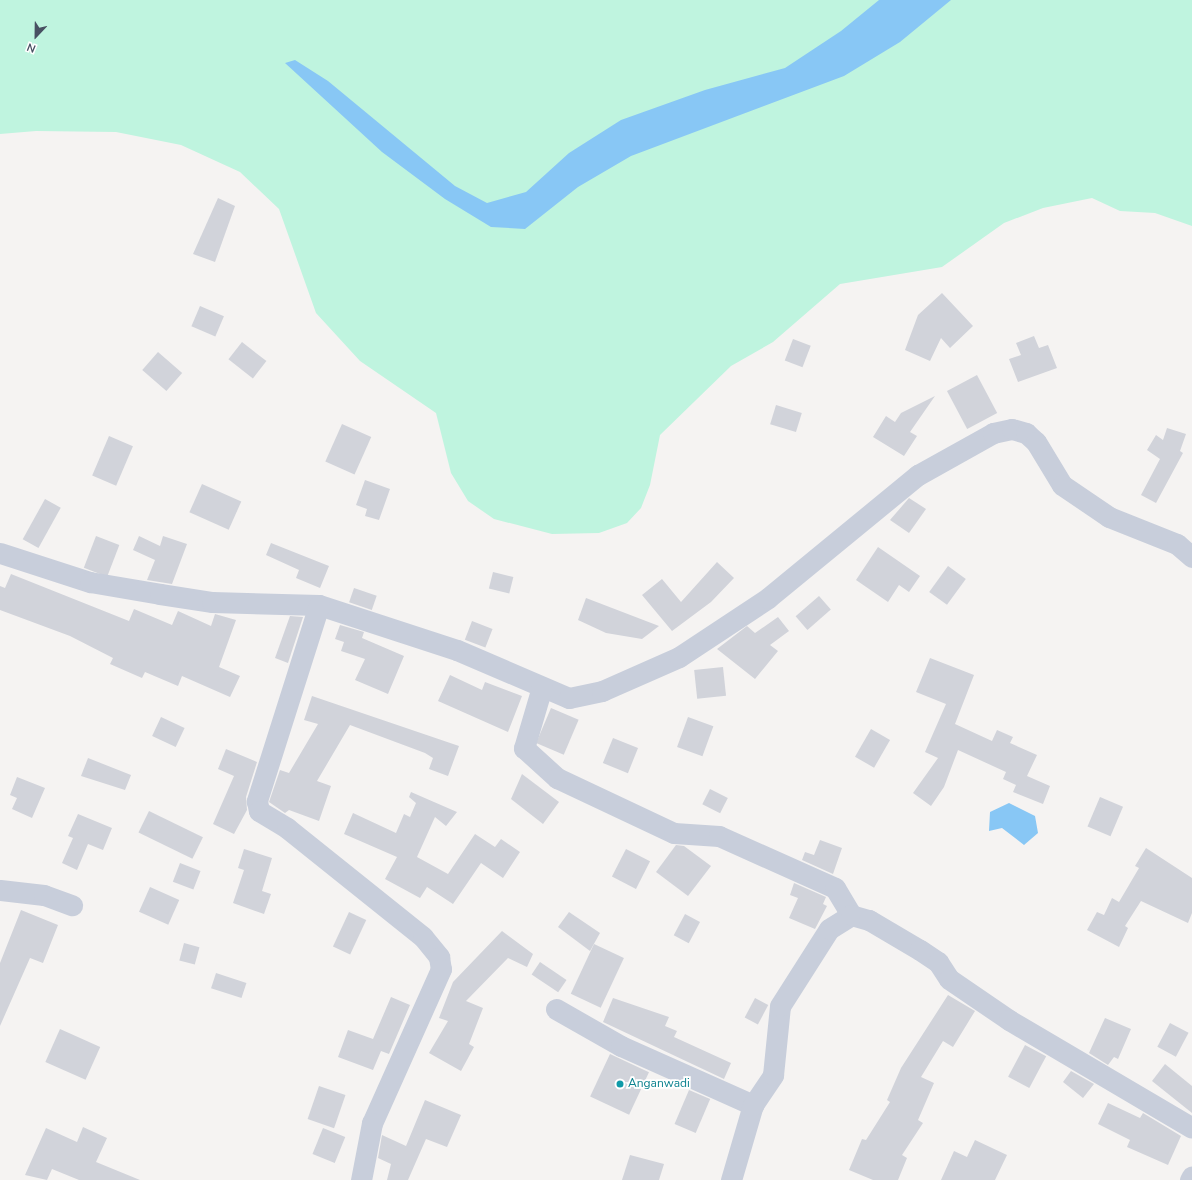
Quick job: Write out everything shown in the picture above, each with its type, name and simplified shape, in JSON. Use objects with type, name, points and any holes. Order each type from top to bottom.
[{"type":"street","points":[[0,553],[90,582],[160,594],[212,602],[320,605],[457,650],[569,698],[586,695],[679,657],[768,598],[918,475],[992,433],[1012,429],[1026,433],[1036,442],[1062,485],[1109,517],[1177,544],[1192,557]]},
{"type":"street","points":[[320,605],[257,801],[259,811],[287,828],[423,937],[439,957],[441,969],[372,1122],[361,1180]]},
{"type":"street","points":[[542,687],[524,748],[558,778],[674,833],[719,836],[835,888],[851,915],[869,920],[920,950],[938,962],[949,979],[1009,1020],[1192,1128]]},
{"type":"street","points":[[0,890],[44,895],[72,905]]},
{"type":"street","points":[[731,1180],[753,1105],[773,1076],[780,1006],[829,929],[851,915]]},
{"type":"street","points":[[556,1009],[621,1046],[753,1105]]},
{"type":"street","points":[[1190,1180],[1192,1176]]},
{"type":"green space","points":[[0,0],[1192,0],[1192,226],[1155,213],[1120,211],[1092,198],[1043,208],[1004,223],[942,267],[840,284],[773,342],[731,366],[660,435],[650,485],[641,508],[627,523],[599,533],[552,534],[494,519],[468,501],[451,473],[436,413],[360,361],[316,313],[279,209],[240,172],[181,145],[116,132],[36,131],[0,134]]},
{"type":"water","points":[[879,0],[951,0],[900,42],[844,76],[631,156],[578,187],[525,229],[491,227],[445,199],[382,152],[285,63],[295,60],[328,81],[455,186],[487,203],[526,192],[569,153],[621,120],[705,90],[785,68],[841,31]]},
{"type":"water","points":[[1009,803],[1035,816],[1038,833],[1024,845],[1002,828],[989,831],[990,812]]},
{"type":"building","points":[[218,198],[235,206],[215,262],[193,254]]},
{"type":"building","points":[[942,293],[973,326],[950,348],[941,338],[930,361],[905,350],[918,315]]},
{"type":"building","points":[[200,306],[224,316],[215,336],[191,326]]},
{"type":"building","points":[[1034,336],[1039,348],[1048,345],[1057,368],[1018,382],[1009,359],[1021,355],[1016,343]]},
{"type":"building","points":[[793,339],[811,346],[802,367],[785,360]]},
{"type":"building","points":[[242,342],[266,361],[253,378],[228,359]]},
{"type":"building","points":[[158,352],[182,373],[166,391],[142,370]]},
{"type":"building","points":[[977,375],[997,413],[967,429],[947,391]]},
{"type":"building","points":[[935,396],[910,432],[917,436],[904,456],[873,437],[886,416],[895,422],[901,413]]},
{"type":"building","points":[[776,405],[802,413],[796,432],[770,424]]},
{"type":"building","points":[[342,424],[371,437],[355,474],[325,461]]},
{"type":"building","points":[[1167,428],[1186,434],[1180,451],[1183,453],[1156,503],[1141,495],[1160,459],[1147,450],[1156,435],[1163,440]]},
{"type":"building","points":[[109,436],[133,446],[116,486],[92,476]]},
{"type":"building","points":[[365,480],[390,489],[379,520],[365,516],[367,509],[356,505]]},
{"type":"building","points":[[202,484],[241,501],[229,530],[189,512]]},
{"type":"building","points":[[909,498],[926,509],[909,533],[890,520]]},
{"type":"building","points":[[45,499],[61,508],[38,548],[23,539]]},
{"type":"building","points":[[96,536],[119,545],[107,577],[84,568]]},
{"type":"building","points":[[139,536],[160,546],[163,536],[187,544],[172,584],[147,580],[155,560],[133,550]]},
{"type":"building","points":[[271,543],[329,566],[320,588],[296,578],[299,570],[266,555]]},
{"type":"building","points":[[878,547],[920,576],[909,592],[899,585],[888,602],[856,580]]},
{"type":"building","points":[[717,562],[734,578],[711,602],[672,631],[642,595],[662,579],[681,602]]},
{"type":"building","points":[[948,566],[966,579],[947,605],[929,592]]},
{"type":"building","points":[[493,572],[513,577],[509,594],[489,588]]},
{"type":"building","points":[[11,574],[129,621],[134,609],[172,625],[178,611],[211,626],[215,614],[236,620],[219,667],[240,676],[230,697],[182,676],[178,686],[145,672],[142,678],[110,664],[113,658],[70,636],[0,610],[0,586],[5,588]]},
{"type":"building","points":[[354,588],[377,596],[372,610],[349,602]]},
{"type":"building","points":[[819,596],[831,610],[807,630],[796,616]]},
{"type":"building","points":[[586,598],[659,626],[642,639],[606,633],[578,620]]},
{"type":"building","points":[[290,616],[303,617],[288,663],[275,658]]},
{"type":"building","points":[[778,617],[789,631],[770,645],[778,651],[755,679],[717,649],[747,626],[755,633]]},
{"type":"building","points":[[472,621],[493,629],[485,648],[465,640]]},
{"type":"building","points":[[340,625],[364,632],[362,638],[404,656],[388,694],[355,680],[365,659],[341,651],[344,642],[335,639]]},
{"type":"building","points":[[930,658],[974,675],[955,724],[992,741],[997,730],[1013,737],[1010,743],[1037,755],[1027,776],[1050,786],[1043,804],[1013,792],[1016,785],[1003,779],[1006,772],[958,750],[944,787],[931,806],[913,793],[938,758],[925,752],[946,704],[916,692]]},
{"type":"building","points":[[723,667],[726,696],[697,699],[694,670]]},
{"type":"building","points":[[450,675],[482,690],[485,682],[522,696],[508,732],[438,701]]},
{"type":"building","points":[[312,696],[459,746],[448,776],[429,769],[433,758],[425,753],[350,725],[317,781],[331,786],[319,821],[289,810],[285,813],[269,802],[280,770],[289,773],[318,724],[304,720]]},
{"type":"building","points":[[551,708],[579,720],[564,755],[536,743]]},
{"type":"building","points":[[161,717],[185,728],[176,747],[152,736]]},
{"type":"building","points":[[688,717],[713,726],[702,756],[677,747]]},
{"type":"building","points":[[871,729],[890,740],[874,768],[855,757]]},
{"type":"building","points":[[613,738],[638,748],[628,773],[603,763]]},
{"type":"building","points":[[226,749],[257,762],[246,797],[247,810],[234,834],[213,824],[234,776],[218,769]]},
{"type":"building","points":[[88,758],[131,775],[125,790],[81,776]]},
{"type":"building","points":[[522,774],[559,802],[543,824],[511,799]]},
{"type":"building","points":[[17,777],[45,788],[32,818],[12,809],[17,798],[10,795]]},
{"type":"building","points":[[710,789],[728,798],[720,813],[702,804]]},
{"type":"building","points":[[411,792],[457,812],[446,826],[435,817],[417,857],[448,874],[475,834],[495,847],[501,839],[520,852],[503,878],[481,863],[453,904],[427,887],[420,898],[385,879],[397,857],[344,834],[353,813],[396,833],[404,814],[410,817],[416,803],[409,797]]},
{"type":"building","points":[[1100,797],[1123,807],[1111,836],[1087,826]]},
{"type":"building","points":[[149,811],[203,837],[192,859],[138,833]]},
{"type":"building","points":[[78,814],[112,828],[103,850],[88,844],[77,870],[62,863],[73,838],[68,836]]},
{"type":"building","points":[[820,840],[842,848],[833,874],[802,860],[805,852],[814,855]]},
{"type":"building","points":[[676,845],[684,846],[711,866],[688,896],[656,872]]},
{"type":"building","points":[[1146,848],[1192,878],[1192,913],[1188,923],[1141,901],[1125,926],[1128,928],[1119,947],[1087,930],[1097,912],[1104,915],[1112,898],[1119,902],[1139,868],[1135,866]]},
{"type":"building","points":[[244,849],[272,858],[262,891],[271,894],[264,914],[233,903],[244,870],[238,868]]},
{"type":"building","points":[[626,849],[650,861],[636,889],[612,877]]},
{"type":"building","points":[[180,863],[201,871],[193,890],[173,882]]},
{"type":"building","points":[[794,883],[826,897],[823,904],[827,906],[815,929],[789,918],[798,898],[790,895]]},
{"type":"building","points":[[150,887],[179,900],[168,925],[139,912]]},
{"type":"building","points":[[21,910],[58,925],[43,963],[30,958],[0,1026],[0,963]]},
{"type":"building","points":[[349,912],[366,920],[350,954],[333,946]]},
{"type":"building","points":[[569,912],[600,933],[590,951],[558,927]]},
{"type":"building","points":[[685,914],[700,922],[689,943],[674,935]]},
{"type":"building","points":[[502,931],[533,954],[527,967],[508,958],[466,1001],[483,1008],[469,1044],[474,1047],[461,1071],[429,1053],[448,1021],[439,1018],[453,982]]},
{"type":"building","points":[[184,943],[199,947],[195,965],[179,960]]},
{"type":"building","points":[[594,944],[624,958],[601,1008],[571,994]]},
{"type":"building","points":[[540,962],[567,980],[558,992],[532,974]]},
{"type":"building","points":[[216,973],[246,983],[241,998],[211,988]]},
{"type":"building","points":[[948,995],[975,1011],[953,1047],[943,1041],[921,1077],[934,1083],[918,1120],[923,1123],[902,1155],[907,1158],[898,1180],[873,1180],[849,1170],[862,1139],[866,1140],[890,1102],[887,1100],[901,1068]]},
{"type":"building","points":[[391,997],[410,1005],[389,1054],[381,1051],[373,1070],[338,1057],[348,1030],[373,1039]]},
{"type":"building","points":[[613,998],[669,1017],[665,1026],[677,1031],[674,1037],[731,1063],[724,1079],[603,1022]]},
{"type":"building","points":[[755,998],[768,1005],[758,1024],[745,1017]]},
{"type":"building","points":[[1105,1018],[1131,1029],[1118,1059],[1114,1057],[1108,1065],[1089,1053]]},
{"type":"building","points":[[1170,1023],[1189,1033],[1176,1057],[1157,1047]]},
{"type":"building","points":[[60,1029],[100,1047],[86,1080],[45,1062]]},
{"type":"building","points":[[1025,1045],[1046,1056],[1029,1088],[1008,1077]]},
{"type":"building","name":"Anganwadi","points":[[610,1054],[649,1072],[629,1115],[590,1097]]},
{"type":"building","points":[[1165,1064],[1192,1086],[1192,1113],[1152,1081]]},
{"type":"building","points":[[1071,1071],[1094,1084],[1083,1098],[1063,1082]]},
{"type":"building","points":[[319,1086],[345,1095],[334,1128],[308,1119]]},
{"type":"building","points":[[689,1090],[710,1099],[696,1133],[675,1124]]},
{"type":"building","points":[[425,1100],[461,1115],[447,1147],[426,1139],[408,1180],[387,1180],[391,1164],[378,1158],[382,1135],[406,1146]]},
{"type":"building","points":[[1108,1103],[1140,1118],[1143,1113],[1181,1136],[1168,1165],[1127,1147],[1130,1140],[1098,1124]]},
{"type":"building","points":[[83,1127],[107,1138],[96,1162],[140,1180],[79,1180],[52,1169],[47,1180],[25,1175],[46,1128],[77,1142]]},
{"type":"building","points":[[323,1128],[345,1137],[335,1163],[313,1154]]},
{"type":"building","points":[[975,1140],[1007,1155],[995,1180],[941,1180],[954,1151],[967,1157]]},
{"type":"building","points":[[630,1155],[664,1164],[659,1180],[622,1180]]},
{"type":"place","name":"Anganwadi","points":[[620,1084]]}]
